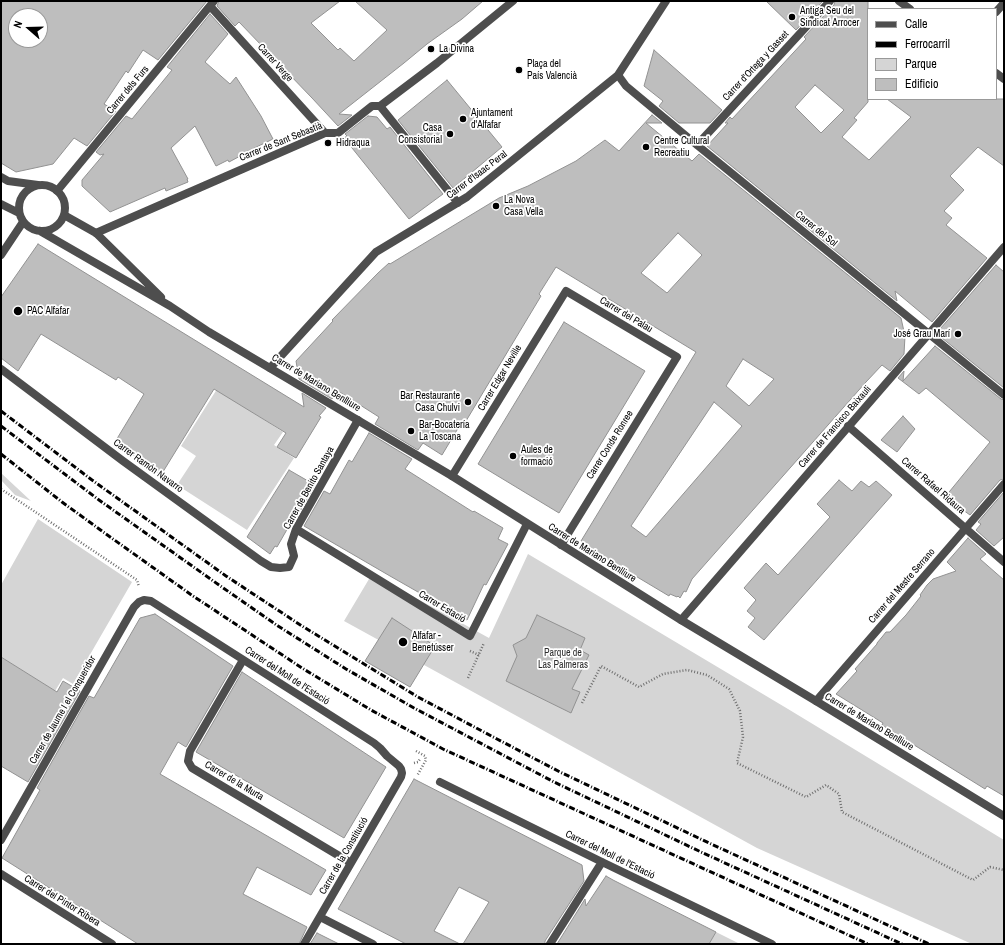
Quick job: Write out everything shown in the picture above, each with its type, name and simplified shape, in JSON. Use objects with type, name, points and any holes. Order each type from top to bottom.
[{"type":"street","name":"Carrer de Sant Sebastià","points":[[96,233],[325,133],[338,133],[372,106],[380,106],[513,1]]},
{"type":"street","name":"Carrer d'Isaac Peral","points":[[270,368],[376,252],[467,197],[618,75],[666,1]]},
{"type":"street","name":"Carrer d'Ortega y Gasset","points":[[697,145],[830,1]]},
{"type":"street","points":[[899,1],[909,8]]},
{"type":"street","name":"Carrer Verge","points":[[212,3],[325,133]]},
{"type":"street","name":"Carrer dels Furs","points":[[57,191],[212,3]]},
{"type":"street","points":[[997,11],[1004,3]]},
{"type":"street","name":"Carrer del Sol","points":[[618,75],[626,86],[697,145],[1004,395]]},
{"type":"street","points":[[380,106],[458,203]]},
{"type":"street","points":[[1,177],[8,181],[46,185],[53,187],[57,191],[63,198],[65,204],[64,215],[61,222],[48,230],[34,230],[23,222],[19,213],[21,198],[25,192],[38,185]]},
{"type":"street","points":[[1,204],[19,213]]},
{"type":"street","name":"Carrer de Mariano Benlliure","points":[[64,215],[96,233],[170,306]]},
{"type":"street","points":[[1,255],[23,222]]},
{"type":"street","name":"Carrer de Mariano Benlliure","points":[[40,231],[170,306],[209,332],[452,476],[681,620],[1004,816]]},
{"type":"street","name":"Carrer de Francisco Baixauli","points":[[681,620],[1004,247]]},
{"type":"street","name":"Carrer del Palau","points":[[566,291],[677,357]]},
{"type":"street","name":"Carrer Edgar Neville","points":[[452,476],[566,291]]},
{"type":"street","name":"Carrer Conde Ronree","points":[[561,545],[677,357]]},
{"type":"street","name":"Carrer Ramón Navarro","points":[[1,369],[261,561],[271,567],[288,567]]},
{"type":"street","name":"Carrer de Benito Santaya","points":[[288,567],[294,556],[291,544],[296,529],[358,420]]},
{"type":"street","name":"Carrer Rafael Ridaura","points":[[848,426],[1004,562]]},
{"type":"street","name":"Carrer del Mestre Serrano","points":[[816,701],[1004,484]]},
{"type":"street","name":"Carrer Estació","points":[[296,529],[470,636],[527,524]]},
{"type":"street","name":"Carrer de Jaume I el Conqueridor","points":[[1,840],[134,607],[138,602],[144,600],[151,601]]},
{"type":"street","name":"Carrer del Moll de l'Estació","points":[[151,601],[374,743],[399,766],[402,773],[401,777]]},
{"type":"street","name":"Carrer de la Murta","points":[[243,660],[190,751],[188,761],[192,768],[351,863]]},
{"type":"street","name":"Carrer de la Constitució","points":[[304,944],[401,777]]},
{"type":"street","name":"Carrer del Moll de l'Estació","points":[[440,782],[772,944]]},
{"type":"street","points":[[550,944],[602,862]]},
{"type":"street","name":"Carrer del Pintor Ribera","points":[[1,874],[112,944]]},
{"type":"street","points":[[320,917],[373,944]]},
{"type":"path","points":[[1,489],[136,580],[140,589]]},
{"type":"path","points":[[582,703],[601,666],[639,687],[663,674],[686,670],[707,675],[728,689],[740,711],[743,737],[737,763],[806,797],[826,784],[839,794],[842,812],[973,880],[990,866],[1004,870]]},
{"type":"path","points":[[416,751],[425,756],[426,760],[416,778]]},
{"type":"green space","points":[[224,378],[235,401],[283,432],[274,445],[294,458],[247,530],[177,485],[196,456],[181,446]]},
{"type":"green space","points":[[1,473],[31,501],[15,495],[1,480]]},
{"type":"green space","points":[[38,519],[132,582],[73,684],[63,678],[55,691],[1,657],[1,585]]},
{"type":"green space","name":"Parque de Las Palmeras","points":[[528,554],[1004,840],[1004,944],[972,944],[757,848],[344,621],[372,574],[489,638]]},
{"type":"green space","points":[[716,932],[740,944],[709,944]]},
{"type":"building","points":[[1,1],[207,1],[158,60],[143,50],[128,73],[126,71],[104,104],[116,111],[87,146],[74,138],[53,164],[16,172],[1,163]]},
{"type":"building","points":[[219,1],[340,1],[311,23],[338,50],[340,48],[354,61],[387,30],[355,1],[483,1],[339,114],[352,115],[338,126],[239,22],[235,26],[217,6]]},
{"type":"building","name":"Antiga Seu del Sindicat Arrocer","points":[[766,1],[823,1],[796,30]]},
{"type":"building","points":[[835,1],[868,1],[868,102],[854,118],[857,120],[842,137],[869,160],[911,117],[888,100],[1004,99],[1004,166],[978,147],[950,176],[964,190],[944,211],[952,218],[946,225],[987,258],[932,322],[895,291],[897,301],[707,146],[728,123],[725,123],[730,117],[732,119],[806,39],[804,37],[834,5]],"holes":[[[815,85],[844,110],[821,133],[795,107]]]},
{"type":"building","points":[[210,14],[228,34],[205,62],[230,84],[236,77],[261,116],[273,139],[229,162],[228,160],[216,166],[195,126],[171,148],[188,179],[188,182],[166,191],[165,188],[110,212],[82,186],[82,180],[104,154],[100,155],[96,152],[126,116],[132,119],[172,70],[167,67]]},
{"type":"building","points":[[654,50],[722,110],[710,123],[679,123],[659,106],[663,101],[644,86]]},
{"type":"building","name":"Casa Consistorial","points":[[447,80],[502,147],[453,188],[398,120]]},
{"type":"building","points":[[652,115],[662,123],[646,123],[692,161],[699,154],[901,318],[905,336],[904,354],[890,371],[882,365],[866,382],[692,579],[686,592],[684,591],[680,598],[670,594],[669,596],[582,544],[583,542],[581,541],[696,352],[556,267],[539,294],[541,296],[463,426],[460,425],[442,455],[423,443],[418,450],[375,424],[379,417],[338,391],[332,399],[299,379],[296,361],[333,321],[332,320],[389,263],[390,264],[499,198],[528,186],[576,161],[605,140],[619,151]],"holes":[[[678,233],[702,255],[667,293],[641,273]],[[743,359],[774,379],[749,406],[726,386]],[[714,402],[742,426],[646,537],[631,526]]]},
{"type":"building","points":[[368,116],[377,117],[387,129],[390,127],[443,194],[409,219],[344,138],[347,136],[345,134]]},
{"type":"building","points":[[38,244],[304,407],[302,393],[326,408],[319,416],[321,417],[296,458],[277,447],[286,433],[214,389],[161,475],[115,442],[144,394],[118,377],[116,380],[41,334],[18,371],[1,358],[1,297]]},
{"type":"building","points":[[996,265],[1004,272],[1004,388],[942,338],[946,333],[940,329]]},
{"type":"building","points":[[564,322],[645,371],[559,513],[478,464]]},
{"type":"building","points":[[935,346],[1004,400],[1004,479],[1000,480],[970,515],[945,497],[990,442],[926,388],[919,394],[898,378],[904,371],[903,381]]},
{"type":"building","points":[[903,416],[915,429],[897,452],[881,440]]},
{"type":"building","points":[[369,433],[412,459],[405,469],[473,512],[474,511],[503,528],[498,539],[508,544],[486,585],[484,584],[467,620],[304,526],[324,491],[330,494],[349,460],[352,462]]},
{"type":"building","points":[[289,470],[315,485],[295,520],[293,519],[277,547],[275,546],[270,554],[247,537]]},
{"type":"building","points":[[839,480],[852,491],[861,481],[869,487],[876,481],[892,495],[764,640],[748,627],[755,618],[747,611],[756,600],[744,588],[766,563],[778,575],[830,517],[817,504]]},
{"type":"building","points":[[1004,492],[1004,537],[994,546],[976,530],[981,524],[978,522]]},
{"type":"building","points":[[968,538],[986,554],[980,559],[1004,580],[1004,796],[987,786],[985,789],[882,725],[883,723],[836,694],[857,671],[855,669],[886,632],[890,632],[906,615],[921,596],[920,595],[927,585],[933,579],[956,571],[947,562]]},
{"type":"building","points":[[155,614],[233,666],[186,747],[178,742],[160,774],[326,870],[311,895],[257,867],[243,894],[307,927],[299,944],[138,944],[2,858],[40,790],[37,788],[89,696],[94,698],[140,618]]},
{"type":"building","points":[[537,615],[585,638],[580,650],[589,655],[572,689],[580,692],[571,713],[506,681],[517,656],[513,645],[526,638]]},
{"type":"building","points":[[392,618],[435,646],[410,687],[365,661]]},
{"type":"building","points":[[1,657],[57,692],[63,681],[80,691],[28,782],[1,766]]},
{"type":"building","points":[[242,672],[386,767],[344,838],[196,752]]},
{"type":"building","points":[[414,779],[582,865],[584,881],[545,941],[545,944],[463,944],[489,902],[459,887],[434,931],[460,944],[406,944],[338,909]]},
{"type":"building","points":[[606,876],[716,932],[709,944],[557,944],[585,899],[586,906]]},
{"type":"building","points":[[317,933],[339,944],[310,944]]},
{"type":"railway","points":[[1,411],[92,480],[226,576],[302,626],[418,697],[560,772],[709,843],[929,944]]},
{"type":"railway","points":[[1,426],[99,500],[219,585],[278,626],[346,669],[414,708],[554,782],[701,852],[902,944]]},
{"type":"railway","points":[[1,454],[62,502],[193,596],[302,668],[371,710],[443,749],[868,944]]},
{"type":"place","name":"Antiga Seu del Sindicat Arrocer","points":[[792,17]]},
{"type":"place","name":"La Divina","points":[[431,49]]},
{"type":"place","name":"Plaça del País Valencià","points":[[519,70]]},
{"type":"place","name":"Ajuntament d'Alfafar","points":[[463,119]]},
{"type":"place","name":"Casa Consistorial","points":[[450,134]]},
{"type":"place","name":"Hidraqua","points":[[328,143]]},
{"type":"place","name":"Centre Cultural Recreatiu","points":[[646,147]]},
{"type":"place","name":"La Nova Casa Vella","points":[[496,206]]},
{"type":"place","name":"PAC Alfafar","points":[[18,311]]},
{"type":"place","name":"José Grau Marí","points":[[958,334]]},
{"type":"place","name":"Bar Restaurante Casa Chulvi","points":[[468,402]]},
{"type":"place","name":"Bar-Bocatería La Toscana","points":[[411,431]]},
{"type":"place","name":"Aules de formació","points":[[513,456]]},
{"type":"place","name":"Alfafar - Benetússer","points":[[403,642]]}]
